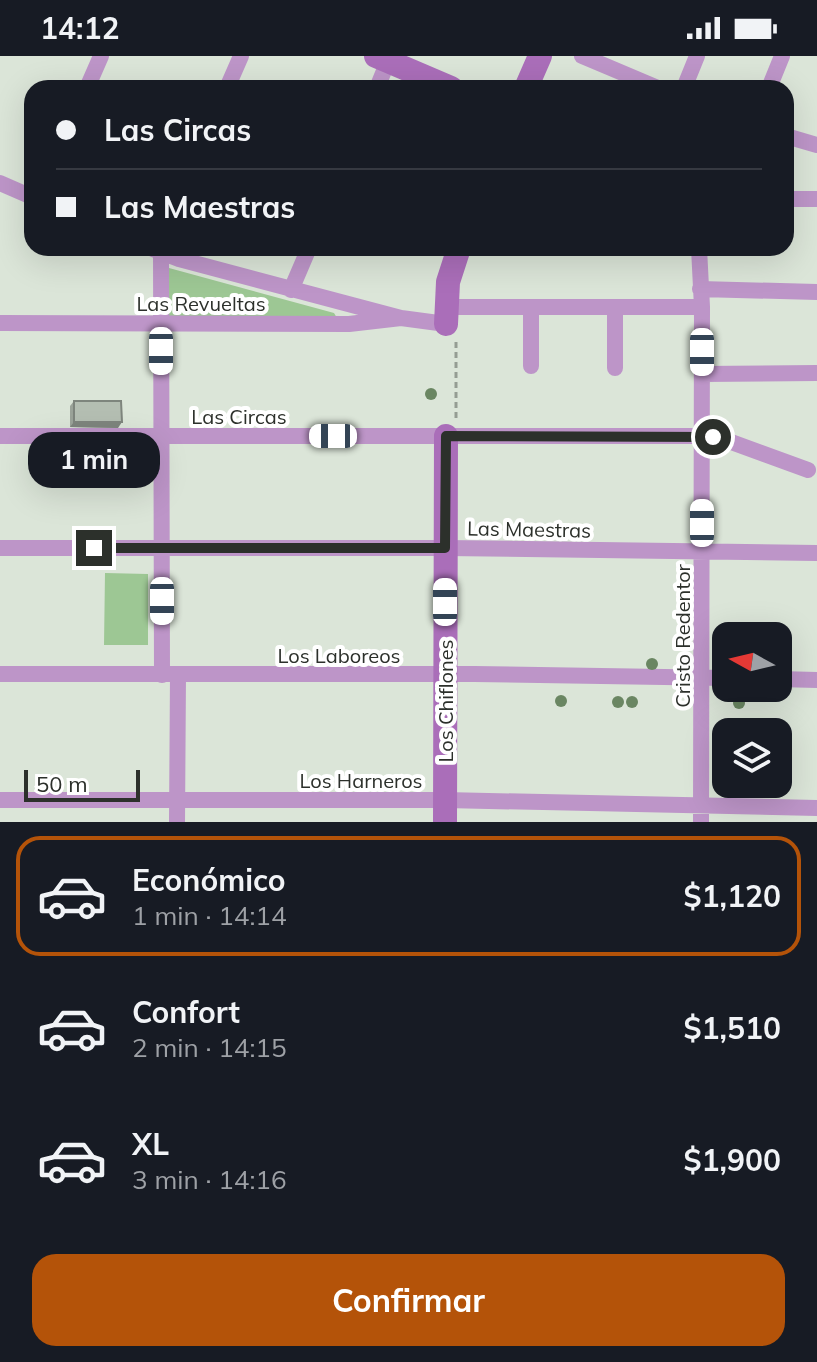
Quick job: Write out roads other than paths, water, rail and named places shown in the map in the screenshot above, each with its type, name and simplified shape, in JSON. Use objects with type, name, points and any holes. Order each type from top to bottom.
[{"type":"street","points":[[90,80],[101,56]]},
{"type":"street","points":[[230,80],[241,56]]},
{"type":"street","points":[[530,80],[540,56]]},
{"type":"street","points":[[582,56],[639,80]]},
{"type":"street","points":[[687,80],[697,56]]},
{"type":"street","points":[[772,80],[782,56]]},
{"type":"street","points":[[378,80],[382,59],[432,80]]},
{"type":"street","points":[[794,138],[817,145]]},
{"type":"street","points":[[0,183],[24,194]]},
{"type":"street","points":[[794,199],[817,199]]},
{"type":"street","points":[[157,256],[161,322],[162,548],[177,822]]},
{"type":"street","points":[[180,256],[291,290],[401,318],[531,307],[702,307]]},
{"type":"street","points":[[291,290],[306,256]]},
{"type":"street","points":[[446,315],[451,270],[456,256]]},
{"type":"street","name":"Cristo Redentor","points":[[699,256],[702,307],[701,814]]},
{"type":"street","points":[[700,289],[817,292]]},
{"type":"street","points":[[531,307],[531,366]]},
{"type":"street","points":[[615,307],[615,368]]},
{"type":"street","name":"Las Revueltas","points":[[0,323],[349,324],[401,318]]},
{"type":"street","points":[[702,374],[817,373]]},
{"type":"street","name":"Las Circas","points":[[0,436],[702,436],[723,439],[808,470]]},
{"type":"street","name":"Los Chiflones","points":[[445,811],[446,436]]},
{"type":"street","name":"Las Maestras","points":[[0,548],[445,548],[817,553]]},
{"type":"street","name":"Los Laboreos","points":[[0,674],[712,678]]},
{"type":"street","points":[[792,679],[817,680]]},
{"type":"street","name":"Los Harneros","points":[[0,800],[178,800],[445,811],[701,814],[817,808]]}]
